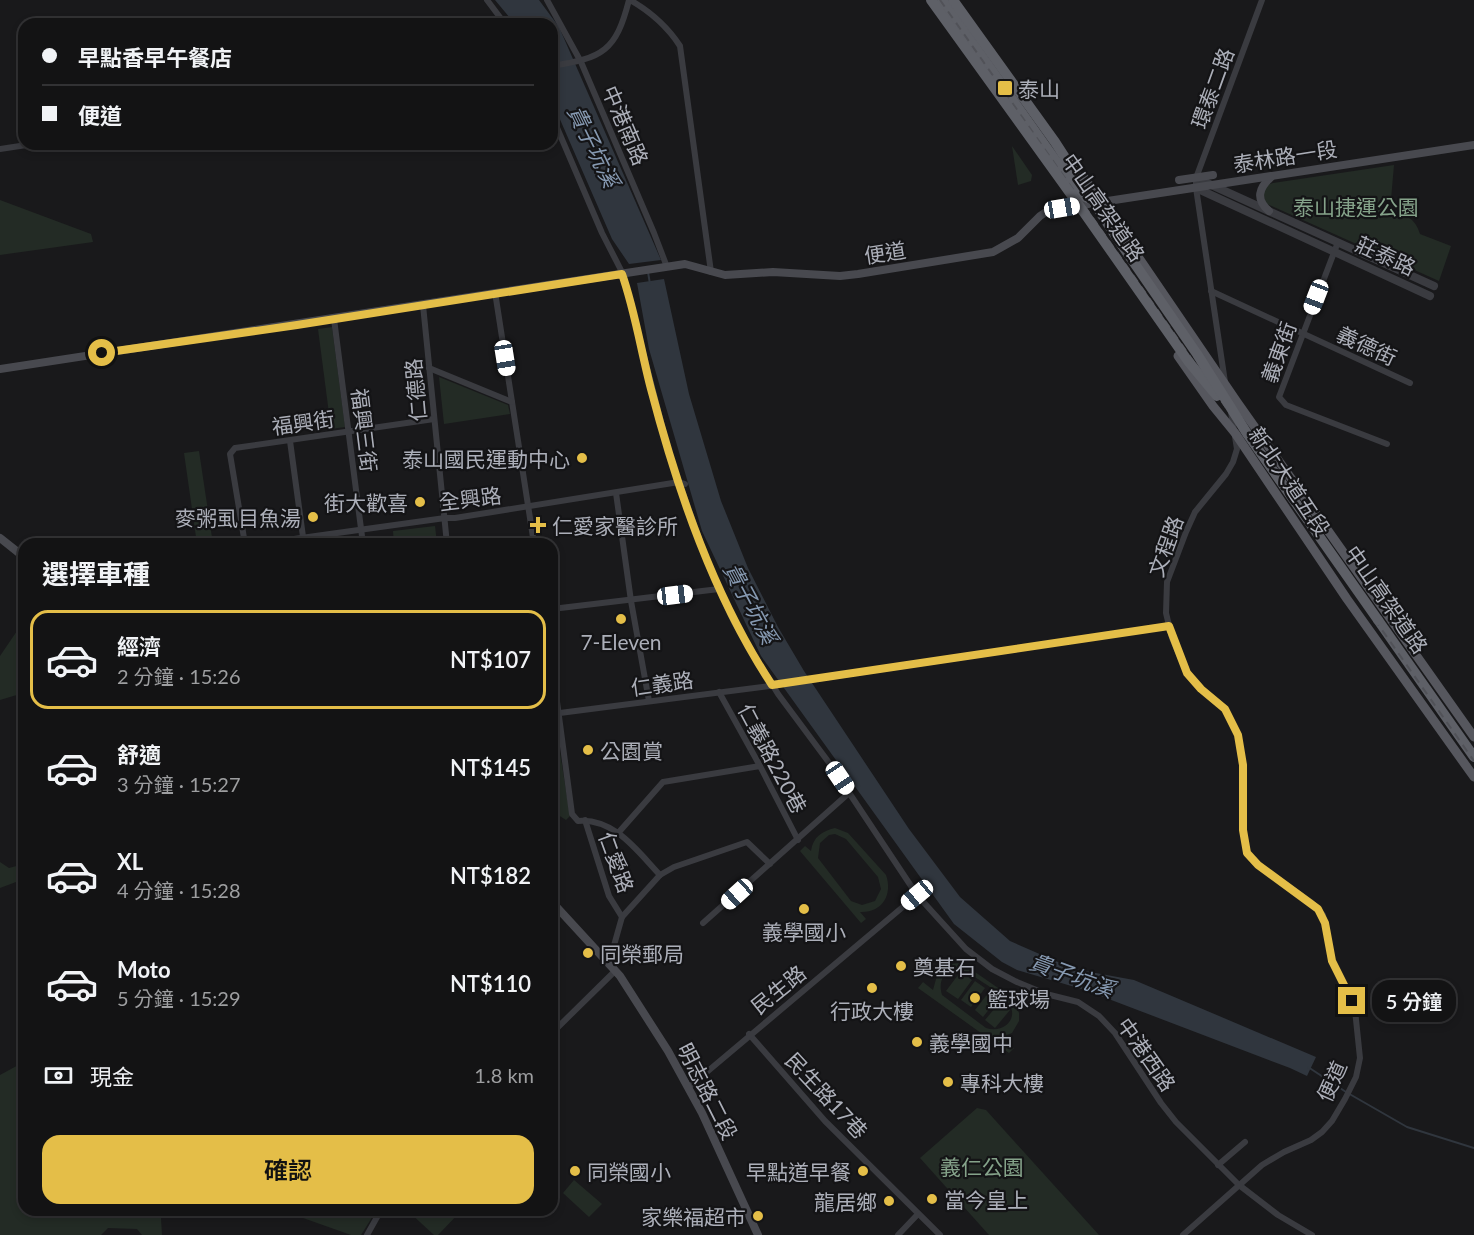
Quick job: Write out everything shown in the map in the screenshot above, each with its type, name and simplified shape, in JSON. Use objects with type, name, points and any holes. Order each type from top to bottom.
[{"type":"highway","name":"中山高架道路","points":[[931,0],[1188,361],[1248,435]]},
{"type":"highway","points":[[942,0],[1080,195],[1101,203]]},
{"type":"highway","name":"中山高架道路","points":[[954,0],[1055,142],[1117,238],[1197,354],[1248,435],[1474,757]]},
{"type":"highway","points":[[1074,206],[1080,195]]},
{"type":"main road","name":"新北大道五段","points":[[925,0],[1074,206],[1213,406],[1235,433],[1474,777]]},
{"type":"main road","name":"新北大道五段","points":[[959,0],[1226,386],[1474,737]]},
{"type":"main road","name":"泰林路一段","points":[[1049,210],[1474,146]]},
{"type":"main road","name":"泰林路一段","points":[[1179,180],[1213,175]]},
{"type":"main road","points":[[1269,211],[1262,205],[1260,191],[1262,185],[1271,177]]},
{"type":"main road","name":"便道","points":[[665,267],[685,264],[711,273],[737,276],[773,272],[840,276],[975,256],[1004,247],[1018,238],[1049,210]]},
{"type":"main road","points":[[0,369],[665,267]]},
{"type":"main road","points":[[1149,315],[1156,317],[1163,315],[1169,302]]},
{"type":"main road","points":[[0,538],[18,552]]},
{"type":"main road","points":[[1335,579],[1338,567],[1342,563],[1348,563],[1357,571]]},
{"type":"main road","name":"明志路二段","points":[[558,909],[615,971],[640,1006],[689,1087],[758,1235]]},
{"type":"street","points":[[487,0],[500,18]]},
{"type":"street","name":"中港南路","points":[[547,0],[556,18]]},
{"type":"street","points":[[558,65],[578,62],[600,54],[614,41],[624,23],[630,0],[646,9],[674,36],[680,46],[711,273]]},
{"type":"street","name":"環泰二路","points":[[1196,188],[1196,178],[1262,0]]},
{"type":"street","name":"中港南路","points":[[558,22],[654,233],[665,267]]},
{"type":"street","name":"中港西路","points":[[558,130],[602,233],[626,273],[651,389],[670,457],[682,483],[710,569],[734,622],[917,895],[966,949],[992,969],[1046,994],[1078,1002],[1099,1016],[1120,1040],[1176,1122],[1218,1166],[1278,1215],[1312,1235]]},
{"type":"street","points":[[0,149],[18,146]]},
{"type":"street","name":"莊泰路","points":[[1196,178],[1434,286]]},
{"type":"street","name":"莊泰路","points":[[1196,188],[1430,296]]},
{"type":"street","name":"文程路","points":[[1196,188],[1226,386],[1238,449],[1226,474],[1195,512],[1170,572],[1166,594],[1166,613],[1187,673],[1201,689],[1225,709],[1235,728],[1241,750],[1244,780],[1243,830],[1247,853],[1258,865],[1290,888]]},
{"type":"street","name":"義東街","points":[[1338,242],[1280,394],[1281,400],[1287,405],[1387,444]]},
{"type":"street","name":"義德街","points":[[1211,291],[1410,383]]},
{"type":"street","points":[[495,292],[533,538]]},
{"type":"street","name":"仁德路","points":[[423,305],[447,538]]},
{"type":"street","name":"福興三街","points":[[334,319],[362,538]]},
{"type":"street","points":[[429,368],[512,402]]},
{"type":"street","name":"福興街","points":[[244,538],[231,454],[235,448],[434,419]]},
{"type":"street","points":[[290,441],[304,538]]},
{"type":"street","name":"全興路","points":[[320,538],[682,483]]},
{"type":"street","points":[[616,493],[631,601],[649,702]]},
{"type":"street","points":[[558,608],[719,589]]},
{"type":"street","name":"仁義路","points":[[558,714],[775,685],[1169,626]]},
{"type":"street","name":"仁義路220巷","points":[[719,692],[798,840]]},
{"type":"street","name":"仁愛路","points":[[558,726],[572,814],[578,821],[585,820],[609,896],[622,917],[611,956],[615,971]]},
{"type":"street","points":[[619,832],[663,782],[760,766]]},
{"type":"street","points":[[703,924],[849,793]]},
{"type":"street","points":[[585,820],[619,832],[660,875]]},
{"type":"street","points":[[622,917],[660,875],[675,867],[747,842],[770,864]]},
{"type":"street","name":"便道","points":[[1183,1235],[1262,1165],[1322,1132],[1332,1121],[1356,1077],[1360,1047],[1355,1010],[1332,961],[1325,923],[1318,909],[1290,888]]},
{"type":"street","name":"民生路","points":[[689,1087],[749,1034],[917,895]]},
{"type":"street","points":[[558,1027],[615,971]]},
{"type":"street","name":"民生路17巷","points":[[749,1034],[825,1121],[940,1235]]},
{"type":"street","points":[[1218,1166],[1245,1142]]},
{"type":"street","points":[[898,1235],[918,1214]]},
{"type":"street","points":[[367,1235],[378,1216]]},
{"type":"green space","points":[[1012,146],[1032,175],[1031,181],[1018,185]]},
{"type":"green space","name":"泰山捷運公園","points":[[1394,165],[1390,211],[1412,220],[1420,234],[1451,246],[1439,281],[1265,203],[1263,190],[1267,185],[1273,183]]},
{"type":"green space","points":[[0,200],[91,234],[93,242],[0,255]]},
{"type":"green space","points":[[332,327],[345,427],[331,429],[318,329]]},
{"type":"green space","points":[[439,377],[508,405],[510,414],[444,424]]},
{"type":"green space","points":[[199,451],[212,538],[196,538],[184,453]]},
{"type":"green space","points":[[435,526],[436,538],[394,538],[393,531]]},
{"type":"green space","points":[[18,631],[18,695],[0,700],[0,656]]},
{"type":"green space","points":[[558,740],[570,816],[566,820],[558,815]]},
{"type":"green space","points":[[835,828],[848,833],[886,875],[887,896],[880,906],[868,912],[860,912],[866,919],[861,923],[800,851],[805,846],[811,851],[816,838]],"holes":[[[835,834],[846,839],[878,877],[881,889],[875,901],[862,905],[851,901],[818,858],[820,843],[829,835]]]},
{"type":"green space","points":[[0,862],[9,868],[18,866],[18,881],[0,888]]},
{"type":"green space","points":[[962,963],[1014,999],[1019,1021],[1012,1033],[1000,1038],[1014,1048],[1009,1053],[918,988],[923,982],[933,990],[938,972],[949,964]],"holes":[[[956,968],[975,977],[1008,1002],[1012,1014],[1004,1027],[986,1028],[942,995],[941,982],[945,975]]]},
{"type":"green space","points":[[961,971],[972,980],[958,999],[946,991]]},
{"type":"green space","points":[[975,981],[985,988],[971,1007],[961,1000]]},
{"type":"green space","points":[[989,992],[998,998],[983,1017],[975,1010]]},
{"type":"green space","points":[[1000,1002],[1010,1010],[995,1028],[985,1020]]},
{"type":"green space","points":[[18,1065],[18,1216],[160,1216],[162,1235],[142,1235],[137,1229],[108,1228],[101,1235],[0,1235],[0,1075]]},
{"type":"green space","name":"義仁公園","points":[[977,1108],[986,1110],[1099,1235],[989,1235],[920,1158]]},
{"type":"green space","points":[[574,1180],[602,1204],[589,1217],[563,1193]]},
{"type":"green space","points":[[297,1216],[373,1216],[361,1235],[351,1235]]},
{"type":"green space","points":[[413,1216],[456,1216],[438,1235],[434,1235]]},
{"type":"water","points":[[495,0],[539,0],[552,18],[510,18]]},
{"type":"water","points":[[558,26],[661,260],[629,264],[612,239],[558,115]]},
{"type":"water","points":[[664,279],[689,394],[721,501],[748,568],[778,627],[804,671],[909,829],[960,897],[1010,941],[1074,969],[1134,980],[1316,1057],[1307,1076],[1085,990],[1017,970],[1002,962],[954,924],[761,656],[702,531],[649,349],[637,283]]},
{"type":"waterway","name":"貴子坑溪","points":[[648,272],[650,284]]},
{"type":"waterway","name":"貴子坑溪","points":[[1308,1067],[1407,1127],[1474,1148]]},
{"type":"railway","points":[[940,0],[1474,761]]},
{"type":"place","name":"泰山","points":[[1005,88]]},
{"type":"place","name":"泰山國民運動中心","points":[[582,458]]},
{"type":"place","name":"街大歡喜","points":[[420,502]]},
{"type":"place","name":"麥粥虱目魚湯","points":[[313,517]]},
{"type":"place","name":"仁愛家醫診所","points":[[538,525]]},
{"type":"place","name":"7-Eleven","points":[[621,619]]},
{"type":"place","name":"公園賞","points":[[588,750]]},
{"type":"place","name":"義學國小","points":[[804,909]]},
{"type":"place","name":"同榮郵局","points":[[588,953]]},
{"type":"place","name":"奠基石","points":[[901,966]]},
{"type":"place","name":"行政大樓","points":[[872,988]]},
{"type":"place","name":"籃球場","points":[[975,998]]},
{"type":"place","name":"義學國中","points":[[917,1042]]},
{"type":"place","name":"專科大樓","points":[[948,1082]]},
{"type":"place","name":"同榮國小","points":[[575,1171]]},
{"type":"place","name":"早點道早餐","points":[[863,1171]]},
{"type":"place","name":"當今皇上","points":[[932,1199]]},
{"type":"place","name":"龍居鄉","points":[[889,1201]]},
{"type":"place","name":"家樂福超市","points":[[758,1216]]},
{"type":"route","points":[[102,353],[622,274],[670,457],[710,569],[734,622],[772,685],[1169,626],[1187,673],[1201,689],[1225,709],[1238,735],[1243,765],[1243,830],[1247,853],[1253,861],[1312,903],[1323,915],[1332,961],[1352,1001]]}]
